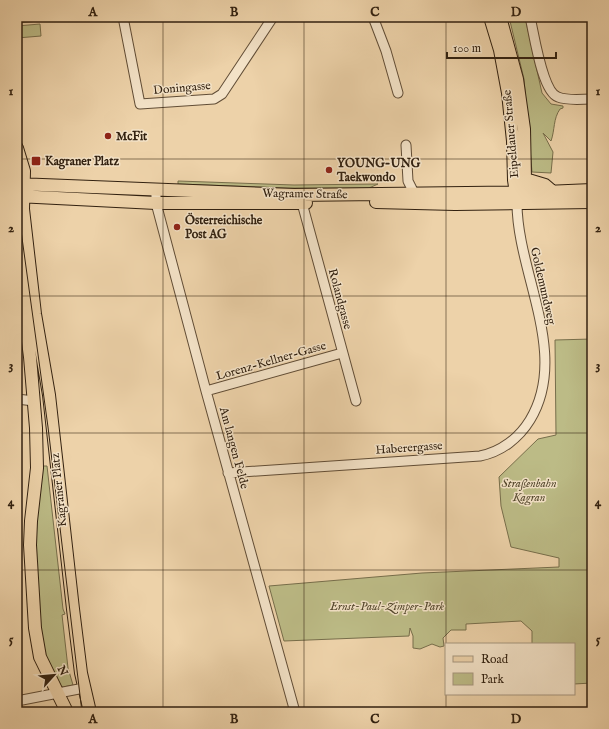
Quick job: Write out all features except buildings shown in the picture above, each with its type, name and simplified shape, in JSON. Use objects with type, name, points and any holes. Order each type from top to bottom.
[{"type":"main road","name":"Eipeldauer Straße","points":[[490,17],[505,74],[513,141],[514,180],[517,198]]},
{"type":"main road","name":"Eipeldauer Straße","points":[[500,17],[510,51],[521,105],[525,150],[525,179],[517,198]]},
{"type":"main road","name":"Kagraner Platz","points":[[17,148],[22,160],[20,190],[35,314],[49,395],[72,610],[84,688],[90,712]]},
{"type":"main road","points":[[525,179],[545,185],[552,191]]},
{"type":"main road","name":"Wagramer Straße","points":[[20,190],[156,190],[294,195],[414,193],[592,202]]},
{"type":"main road","name":"Wagramer Straße","points":[[20,190],[156,203],[302,203],[517,198],[552,191],[592,190]]},
{"type":"main road","name":"Kagraner Platz","points":[[17,256],[30,357],[37,457],[30,545],[35,628],[40,657],[67,712]]},
{"type":"street","name":"Doningasse","points":[[123,17],[140,104],[214,99],[222,94],[273,17]]},
{"type":"street","points":[[372,17],[386,51],[398,93]]},
{"type":"street","points":[[530,17],[545,81],[550,92],[558,98],[592,99]]},
{"type":"street","points":[[406,145],[408,181],[414,193]]},
{"type":"street","name":"Am langen Felde","points":[[156,190],[156,203],[206,391],[295,712]]},
{"type":"street","name":"Goldemundweg","points":[[517,198],[518,227],[542,334],[546,375]]},
{"type":"street","name":"Rolandgasse","points":[[302,203],[356,401]]},
{"type":"street","name":"Lorenz-Kellner-Gasse","points":[[206,391],[342,353]]},
{"type":"street","name":"Haberergasse","points":[[228,473],[485,455],[510,442],[525,428],[540,400],[546,375]]},
{"type":"street","points":[[17,399],[34,401]]},
{"type":"street","points":[[17,701],[84,688]]},
{"type":"green space","points":[[17,17],[39,17],[39,21],[17,23]]},
{"type":"green space","points":[[509,17],[525,17],[542,93],[551,104],[563,106],[556,117],[551,141],[543,133],[553,152],[551,173],[532,172],[524,79]]},
{"type":"green space","points":[[40,24],[41,36],[17,38],[17,26]]},
{"type":"green space","points":[[178,181],[294,185],[378,184],[369,188],[288,188],[178,184]]},
{"type":"green space","points":[[592,339],[592,683],[575,684],[575,643],[532,643],[532,631],[521,621],[466,624],[466,630],[451,630],[443,638],[444,646],[440,647],[432,644],[420,649],[413,648],[413,636],[410,628],[409,636],[284,641],[269,586],[422,573],[559,567],[559,558],[511,547],[501,506],[499,477],[538,439],[556,435],[555,340]]},
{"type":"green space","points":[[40,466],[47,466],[63,609],[65,614],[62,615],[68,668],[73,685],[63,687],[60,686],[43,656],[33,553]]},
{"type":"tram line","points":[[17,175],[19,216],[48,427],[82,712]]},
{"type":"place","name":"McFit","points":[[108,136]]},
{"type":"place","name":"Kagraner Platz","points":[[36,161]]},
{"type":"place","name":"YOUNG-UNG Taekwondo","points":[[329,170]]},
{"type":"place","name":"Österreichische Post AG","points":[[177,227]]},
{"type":"park label","name":"Straßenbahn Kagran","points":[[529,490]]},
{"type":"park label","name":"Ernst-Paul-Zimper-Park","points":[[387,606]]}]
